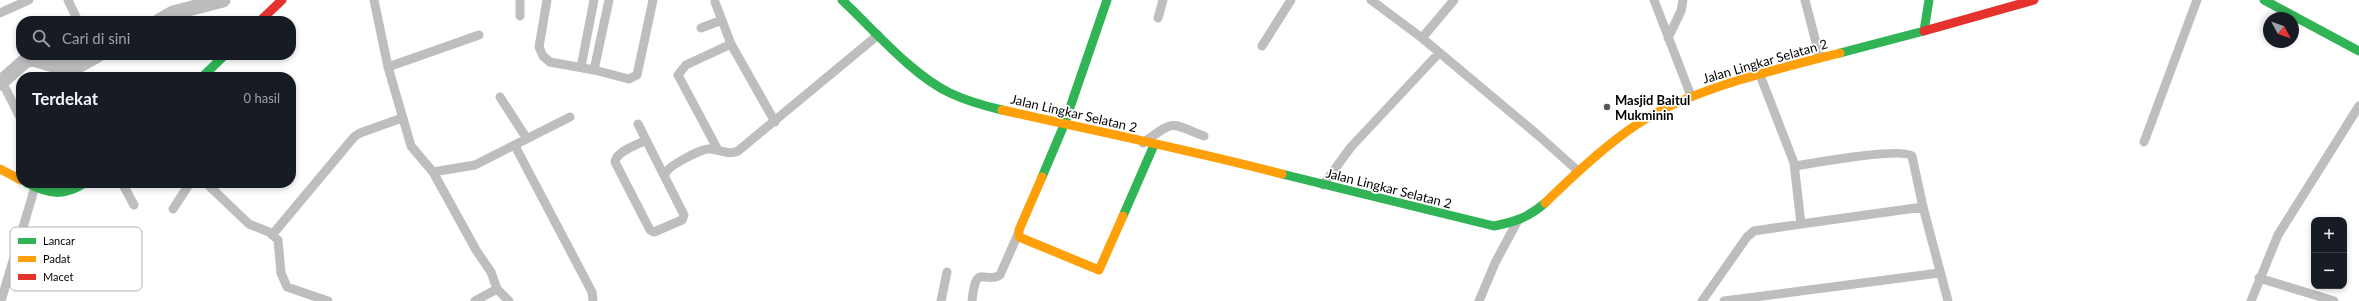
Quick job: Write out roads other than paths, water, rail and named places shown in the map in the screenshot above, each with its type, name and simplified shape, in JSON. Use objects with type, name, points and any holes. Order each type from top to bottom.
[{"type":"main road","points":[[265,16],[282,0]]},
{"type":"main road","name":"Jalan Lingkar Selatan 2","points":[[842,0],[933,83],[950,93],[981,105],[1144,143],[1221,158],[1323,185],[1489,224],[1506,225],[1517,222],[1536,212],[1578,171],[1654,114],[1691,96],[1820,58],[2034,0]]},
{"type":"main road","points":[[1106,0],[1064,125],[1018,234],[1021,239],[1095,270],[1099,270],[1154,145]]},
{"type":"main road","points":[[1924,31],[1930,0]]},
{"type":"main road","points":[[2264,0],[2359,50]]},
{"type":"main road","points":[[207,72],[220,60]]},
{"type":"main road","points":[[0,169],[16,177]]},
{"type":"main road","points":[[38,188],[53,194],[68,193],[76,188]]},
{"type":"street","points":[[0,13],[29,0]]},
{"type":"street","points":[[68,0],[76,16]]},
{"type":"street","points":[[374,0],[388,67],[411,146],[434,172],[476,250],[491,272],[497,289],[509,301]]},
{"type":"street","points":[[520,0],[520,16]]},
{"type":"street","points":[[547,0],[539,47],[541,53],[550,62],[581,67],[629,79],[637,75],[654,0]]},
{"type":"street","points":[[581,67],[594,0]]},
{"type":"street","points":[[594,70],[609,0]]},
{"type":"street","points":[[1158,18],[1163,0]]},
{"type":"street","points":[[1262,46],[1291,0]]},
{"type":"street","points":[[1371,0],[1422,38],[1539,136],[1578,171]]},
{"type":"street","points":[[1422,38],[1454,0]]},
{"type":"street","points":[[1654,0],[1691,96]]},
{"type":"street","points":[[1668,38],[1681,11],[1683,0]]},
{"type":"street","points":[[1805,0],[1820,58]]},
{"type":"street","points":[[2144,142],[2197,0]]},
{"type":"street","points":[[715,2],[731,44],[775,122]]},
{"type":"street","points":[[701,28],[722,20]]},
{"type":"street","points":[[388,67],[479,34]]},
{"type":"street","points":[[665,174],[670,167],[705,149],[718,150],[729,154],[738,151],[775,122],[878,34]]},
{"type":"street","points":[[718,150],[678,75],[686,65],[731,44]]},
{"type":"street","points":[[1323,185],[1351,147],[1439,53]]},
{"type":"street","points":[[1760,75],[1795,166],[1800,224]]},
{"type":"street","points":[[1,81],[16,110]]},
{"type":"street","points":[[500,97],[527,139]]},
{"type":"street","points":[[2251,301],[2259,278],[2278,235],[2359,106]]},
{"type":"street","points":[[434,172],[475,165],[570,117]]},
{"type":"street","points":[[272,235],[354,137],[360,133],[402,118]]},
{"type":"street","points":[[638,124],[665,174],[684,216],[682,220],[654,232],[650,230],[616,162],[616,159],[621,154],[646,140]]},
{"type":"street","points":[[1144,143],[1166,126],[1174,124],[1204,136]]},
{"type":"street","points":[[515,146],[592,292],[593,301]]},
{"type":"street","points":[[1795,166],[1878,154],[1906,153],[1912,156],[1939,273],[1948,301]]},
{"type":"street","points":[[20,227],[30,188]]},
{"type":"street","points":[[51,188],[53,194]]},
{"type":"street","points":[[125,188],[134,205]]},
{"type":"street","points":[[173,209],[187,188]]},
{"type":"street","points":[[211,188],[249,224],[272,235],[280,244],[281,273],[284,283],[290,289],[311,298],[328,301]]},
{"type":"street","points":[[1702,301],[1747,237],[1754,231],[1924,207]]},
{"type":"street","points":[[1479,301],[1495,263],[1517,222]]},
{"type":"street","points":[[972,301],[975,281],[982,275],[994,277],[1000,275],[1018,234]]},
{"type":"street","points":[[1,301],[10,266]]},
{"type":"street","points":[[941,301],[947,272]]},
{"type":"street","points":[[1724,301],[1939,273]]},
{"type":"street","points":[[2259,278],[2334,301]]},
{"type":"street","points":[[475,301],[497,289]]},
{"type":"waterway","points":[[168,16],[173,13],[223,0]]},
{"type":"waterway","points":[[0,83],[25,61],[29,60]]},
{"type":"waterway","points":[[36,60],[64,68],[78,66],[89,60]]},
{"type":"place","name":"Masjid Baitul Mukminin","points":[[1607,107]]}]
